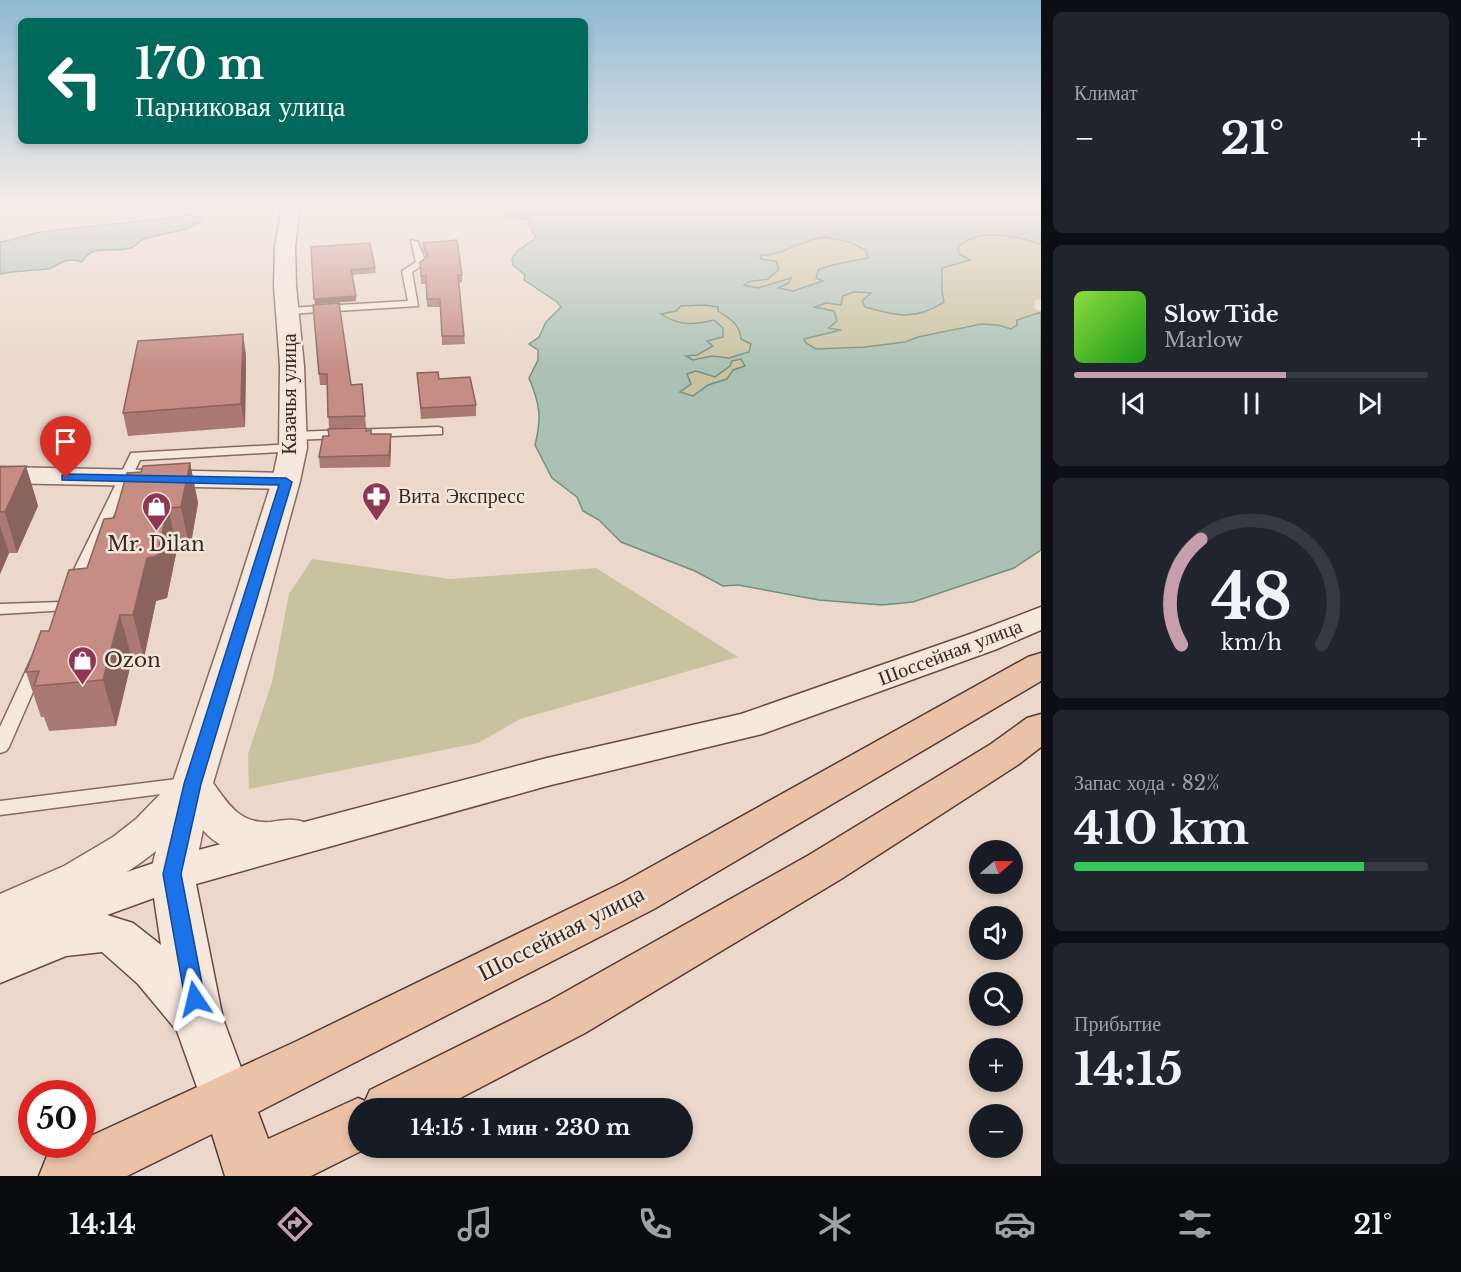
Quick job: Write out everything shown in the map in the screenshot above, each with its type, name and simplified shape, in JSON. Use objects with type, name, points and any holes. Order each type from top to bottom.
[{"type":"main road","name":"Шоссейная улица","points":[[67,1176],[227,1100],[638,896],[1041,665]]},
{"type":"main road","points":[[409,1098],[567,1017],[825,867],[1005,754],[1041,727]]},
{"type":"main road","name":"Казачья улица","points":[[227,1100],[254,1176]]},
{"type":"main road","points":[[254,1176],[348,1129]]},
{"type":"street","name":"Казачья улица","points":[[227,1100],[198,1020],[172,874],[192,784],[286,482],[293,442],[292,366],[286,260]]},
{"type":"street","points":[[0,475],[286,482]]},
{"type":"street","name":"Шоссейная улица","points":[[192,784],[218,822],[231,833],[252,838],[273,838],[748,725],[985,641],[1041,617]]},
{"type":"street","name":"Шоссейная улица","points":[[0,933],[172,874],[548,771]]},
{"type":"street","name":"Казачья улица","points":[[0,913],[44,896],[95,871],[131,846],[159,822],[176,806],[192,784]]},
{"type":"street","points":[[0,963],[76,935],[108,933],[130,945],[198,1020]]},
{"type":"lane","points":[[288,311],[414,304],[407,271],[421,263],[420,260]]},
{"type":"lane","points":[[0,609],[60,613],[135,456],[438,431]]},
{"type":"lane","points":[[0,747],[43,650]]},
{"type":"lane","points":[[0,808],[192,784]]},
{"type":"shaded area","points":[[0,260],[84,260],[82,262],[71,260],[62,262],[47,269],[0,274]]},
{"type":"shaded area","points":[[512,260],[768,260],[776,261],[779,269],[768,279],[748,282],[744,285],[758,288],[791,278],[789,283],[778,288],[793,291],[823,281],[816,278],[818,270],[858,260],[970,260],[942,268],[944,302],[934,308],[906,315],[887,313],[865,307],[862,301],[871,293],[854,292],[843,296],[841,305],[826,303],[815,307],[834,311],[837,321],[829,328],[841,330],[804,339],[816,349],[865,347],[905,342],[918,337],[981,324],[998,325],[1011,329],[1017,325],[1017,320],[1041,312],[1041,550],[1014,568],[913,602],[882,605],[819,600],[738,585],[723,586],[695,571],[621,542],[599,520],[583,511],[577,497],[552,478],[535,445],[539,427],[539,411],[529,378],[538,360],[538,350],[529,344],[539,337],[546,322],[561,307],[524,280],[525,275],[513,265]],"holes":[[[681,306],[718,307],[718,311],[730,319],[736,326],[741,339],[751,344],[749,352],[729,358],[712,356],[693,360],[686,356],[697,355],[713,346],[707,341],[723,337],[723,328],[714,320],[687,323],[674,321],[661,314],[676,311]],[[741,359],[745,366],[733,370],[727,379],[708,385],[693,396],[680,392],[691,384],[687,374],[696,371],[715,377],[730,366],[732,361]]]},
{"type":"shaded area","points":[[761,260],[863,260],[832,265],[824,281],[793,291],[777,288],[790,278],[758,288],[744,285],[748,282],[768,279]]},
{"type":"shaded area","points":[[969,260],[1041,260],[1041,299],[1035,300],[1034,308],[1041,312],[1017,320],[1017,325],[1011,329],[998,325],[963,326],[905,342],[865,347],[816,349],[803,339],[839,331],[829,328],[813,308],[826,303],[841,305],[843,296],[853,293],[879,297],[912,316],[932,310],[944,302],[942,268]]},
{"type":"shaded area","points":[[680,306],[718,307],[718,312],[734,322],[751,344],[749,352],[729,358],[712,356],[693,360],[684,356],[712,346],[706,341],[714,320],[687,324],[660,314],[676,311]]},
{"type":"shaded area","points":[[741,359],[745,366],[733,370],[727,379],[708,385],[693,396],[679,392],[691,384],[686,374],[730,366],[731,360]]},
{"type":"shaded area","points":[[312,559],[450,579],[596,568],[738,657],[520,719],[478,743],[249,789],[248,754],[272,682],[289,594]]},
{"type":"building","points":[[312,260],[373,260],[375,268],[351,270],[356,296],[314,299]]},
{"type":"building","points":[[423,260],[460,260],[462,275],[458,275],[464,336],[442,336],[440,299],[427,299],[426,276],[421,276],[420,262]]},
{"type":"building","points":[[339,303],[351,385],[362,384],[365,416],[328,417],[327,374],[319,374],[313,305]]},
{"type":"building","points":[[243,334],[241,404],[123,413],[138,341]]},
{"type":"building","points":[[438,372],[439,379],[470,377],[476,405],[421,408],[417,373]]},
{"type":"building","points":[[366,428],[366,431],[371,430],[371,434],[391,434],[389,455],[319,457],[323,436],[329,436],[328,429]]},
{"type":"building","points":[[190,463],[181,507],[168,508],[157,556],[147,558],[133,615],[120,615],[103,680],[34,686],[39,671],[26,672],[41,631],[49,631],[69,570],[87,568],[104,519],[114,518],[127,473],[141,472],[143,466]]},
{"type":"building","points":[[26,466],[5,512],[0,512],[0,467]]},
{"type":"place","name":"Вита Экспресс","points":[[377,522]]},
{"type":"place","name":"Mr. Dilan","points":[[156,532]]},
{"type":"place","name":"Ozon","points":[[83,686]]},
{"type":"route","points":[[66,478],[286,482],[192,784],[172,874],[195,999]]}]
